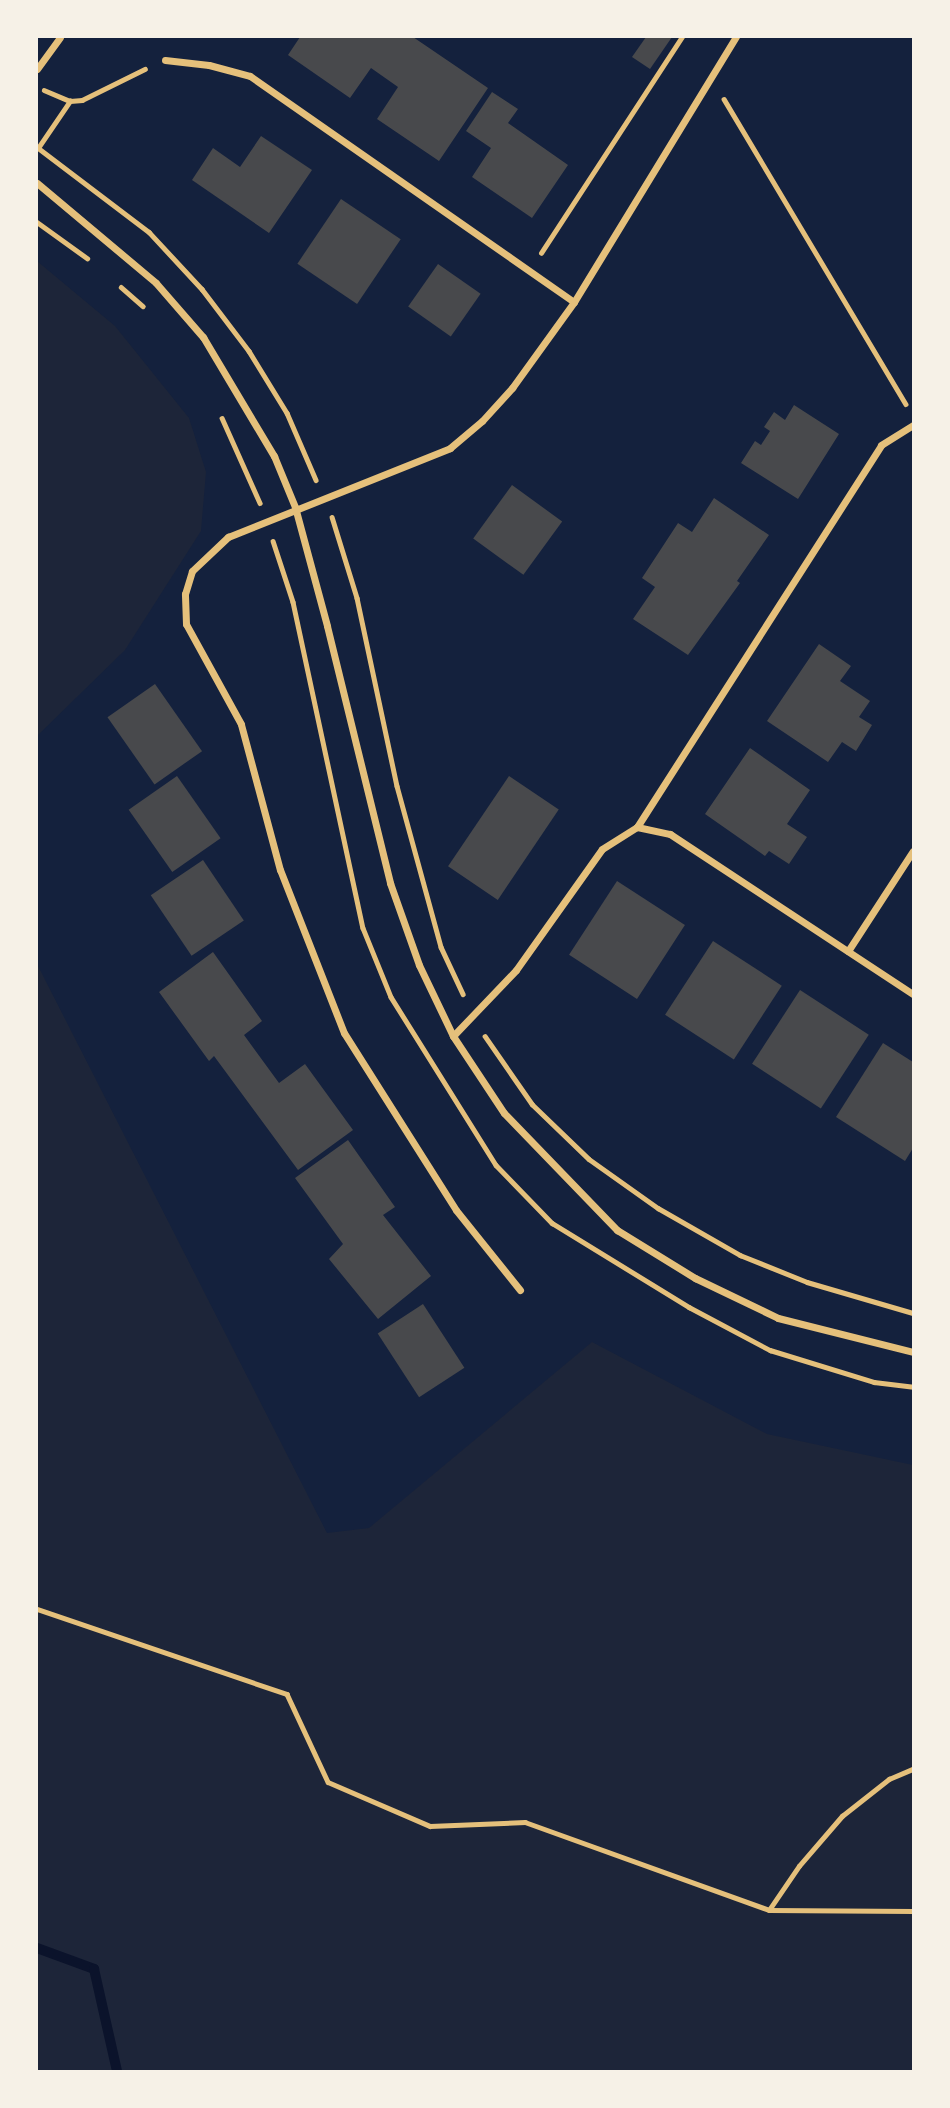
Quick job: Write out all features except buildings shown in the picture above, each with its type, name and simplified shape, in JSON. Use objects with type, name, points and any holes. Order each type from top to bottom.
[{"type":"street","points":[[37,69],[60,37]]},
{"type":"street","points":[[520,1290],[456,1210],[344,1033],[280,870],[241,724],[186,624],[185,594],[192,571],[228,537],[295,507],[450,449],[512,388],[574,302],[736,37]]},
{"type":"street","points":[[165,60],[209,65],[250,76],[574,302]]},
{"type":"street","points":[[37,183],[156,283],[203,337],[255,420],[295,507],[390,883],[419,965],[453,1036],[504,1113],[617,1230],[695,1278],[778,1318],[913,1352]]},
{"type":"street","points":[[453,1036],[516,970],[602,849],[637,827],[881,445],[913,425]]},
{"type":"street","points":[[637,827],[670,834],[913,994]]},
{"type":"street","points":[[848,951],[913,851]]},
{"type":"path","points":[[529,270],[682,37]]},
{"type":"path","points":[[37,88],[70,100],[82,100],[165,60]]},
{"type":"path","points":[[711,77],[826,276],[913,416]]},
{"type":"path","points":[[70,100],[37,148],[149,232],[202,289],[249,351],[287,413],[324,496],[357,598],[397,786],[441,947],[473,1015],[532,1104],[589,1159],[658,1208],[740,1255],[807,1282],[913,1313]]},
{"type":"path","points":[[37,222],[90,260]]},
{"type":"path","points":[[110,277],[150,312]]},
{"type":"path","points":[[220,414],[266,520],[293,602],[363,928],[391,997],[496,1165],[552,1223],[615,1266],[701,1314],[770,1350],[874,1382],[913,1387]]},
{"type":"path","points":[[37,1609],[287,1694],[328,1782],[430,1826],[525,1822],[769,1910],[913,1912]]},
{"type":"path","points":[[769,1910],[799,1866],[842,1816],[890,1779],[913,1769]]},
{"type":"shaded area","points":[[37,261],[115,326],[189,418],[206,472],[201,531],[125,650],[37,736]]},
{"type":"shaded area","points":[[37,964],[327,1533],[369,1528],[592,1342],[767,1434],[913,1465],[913,2071],[37,2071]]},
{"type":"waterway","points":[[37,1948],[94,1969],[117,2071]]}]
